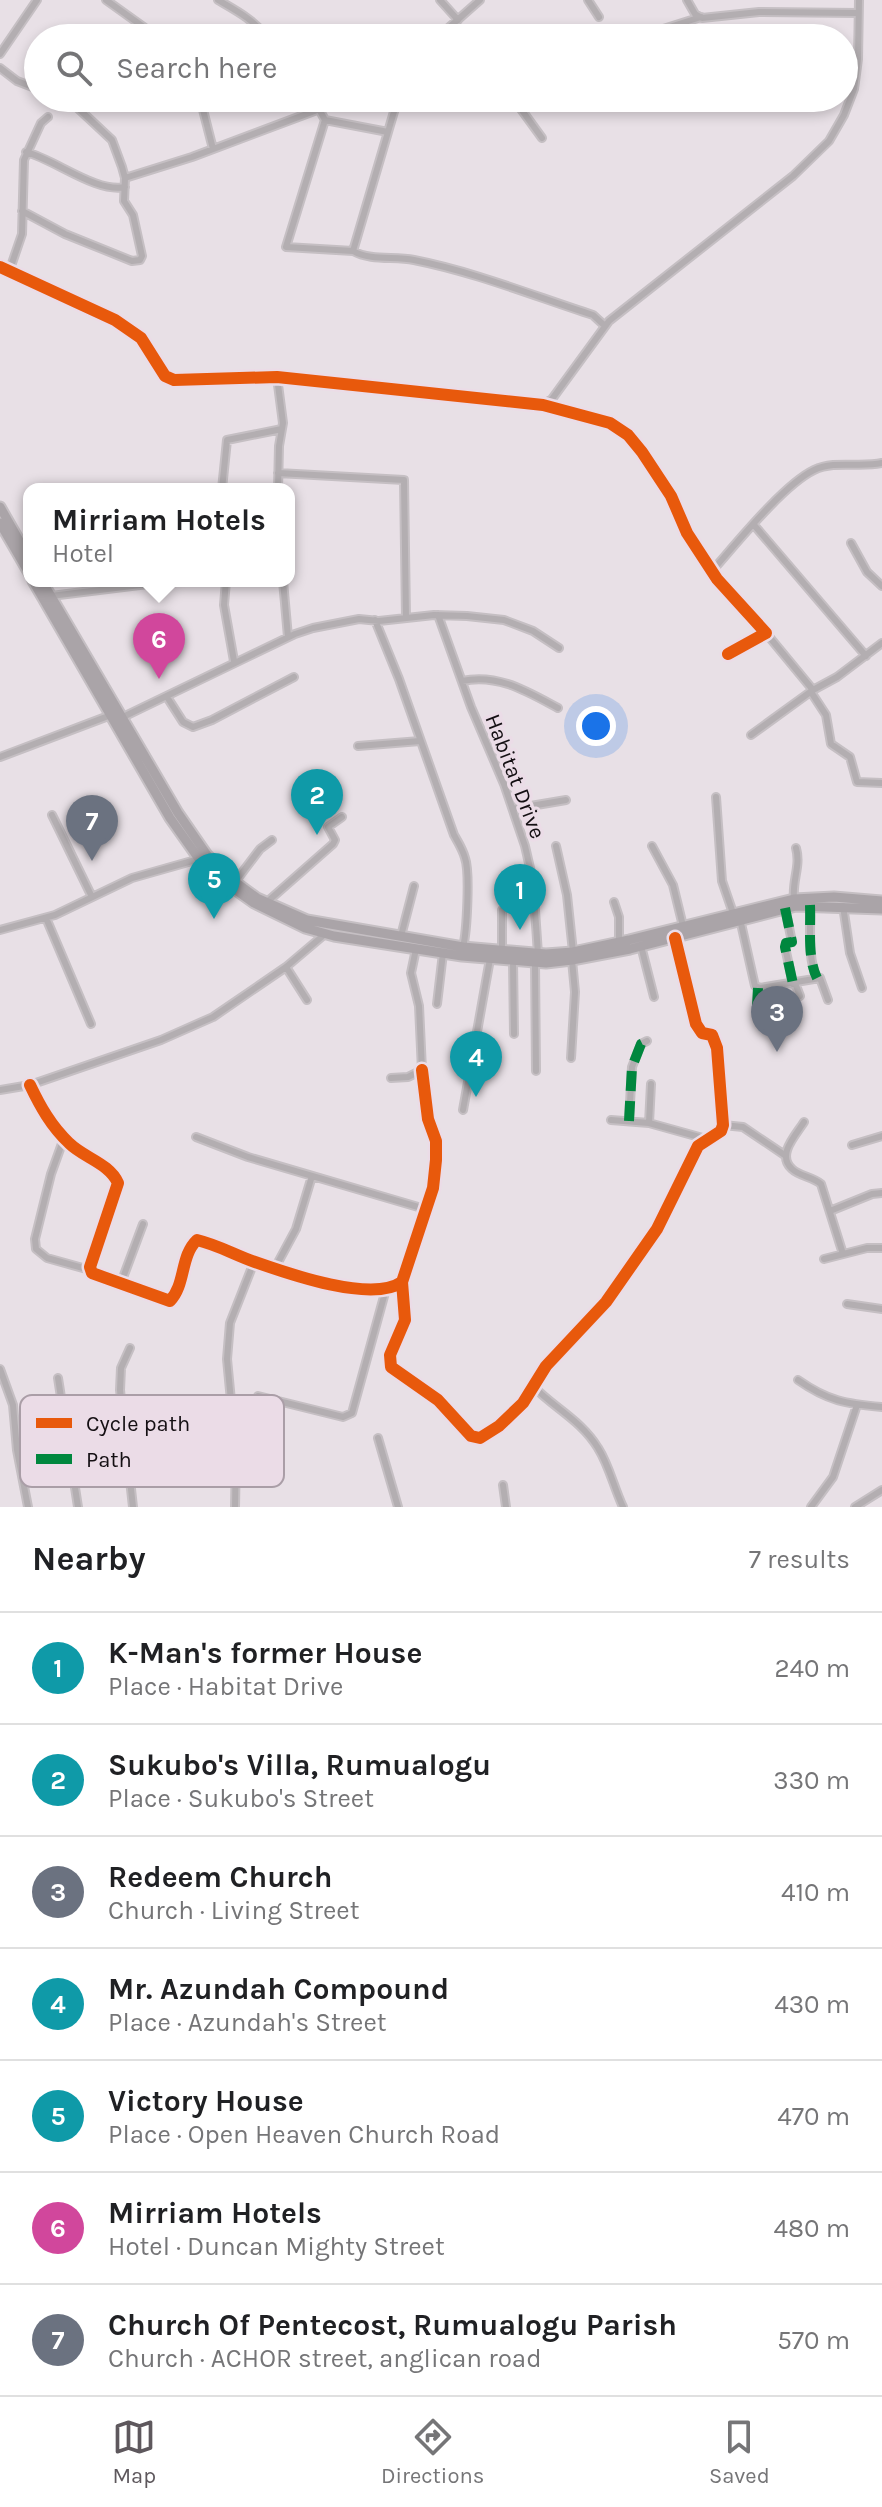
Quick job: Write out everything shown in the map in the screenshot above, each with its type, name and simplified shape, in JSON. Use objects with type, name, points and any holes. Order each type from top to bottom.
[{"type":"main road","points":[[0,507],[23,547]]},
{"type":"main road","points":[[0,523],[23,563]]},
{"type":"main road","points":[[36,587],[170,818],[219,878],[254,903],[305,928],[416,949],[513,961],[641,946],[794,899],[882,909]]},
{"type":"main road","points":[[46,587],[203,857],[235,882],[267,902],[307,920],[537,958]]},
{"type":"main road","points":[[573,956],[683,926],[736,916],[810,905],[882,901]]},
{"type":"street","points":[[0,54],[37,0]]},
{"type":"street","points":[[106,0],[139,24]]},
{"type":"street","points":[[218,0],[255,24]]},
{"type":"street","points":[[440,0],[458,20]]},
{"type":"street","points":[[454,24],[480,0]]},
{"type":"street","points":[[588,0],[599,17]]},
{"type":"street","points":[[687,0],[695,14],[701,17]]},
{"type":"street","points":[[858,24],[859,0]]},
{"type":"street","points":[[679,24],[701,17],[759,12],[858,13]]},
{"type":"street","points":[[0,68],[24,84]]},
{"type":"street","points":[[22,211],[65,234],[132,261],[140,260],[142,256],[133,215],[124,201],[125,178],[112,140],[82,112]]},
{"type":"street","points":[[204,112],[213,149]]},
{"type":"street","points":[[125,178],[315,112]]},
{"type":"street","points":[[319,112],[325,120],[388,132]]},
{"type":"street","points":[[353,251],[394,112]]},
{"type":"street","points":[[523,112],[542,138]]},
{"type":"street","points":[[543,405],[552,399],[605,326],[793,176],[829,141],[845,112]]},
{"type":"street","points":[[9,272],[20,242],[26,152],[41,123],[48,117]]},
{"type":"street","points":[[325,120],[286,247],[412,259],[593,315],[605,326]]},
{"type":"street","points":[[26,152],[45,157],[110,188],[125,187]]},
{"type":"street","points":[[0,267],[115,320],[141,338],[165,376],[174,380],[277,377],[543,405],[610,423],[628,435],[662,481],[687,533],[734,601],[766,633],[812,691],[826,715],[831,744],[850,757],[857,782],[882,783]]},
{"type":"street","points":[[277,377],[282,429],[278,483]]},
{"type":"street","points":[[223,483],[227,440],[282,429]]},
{"type":"street","points":[[712,571],[787,491],[813,470],[834,464],[882,463]]},
{"type":"street","points":[[278,473],[404,480],[406,618]]},
{"type":"street","points":[[754,525],[866,656]]},
{"type":"street","points":[[851,543],[867,572],[882,586]]},
{"type":"street","points":[[51,596],[124,587]]},
{"type":"street","points":[[226,587],[224,605],[234,661]]},
{"type":"street","points":[[284,587],[288,637]]},
{"type":"street","points":[[123,717],[288,637],[359,619],[438,615],[504,620],[533,631],[559,648]]},
{"type":"street","name":"Habitat Drive","points":[[438,615],[513,809],[533,881],[537,958],[536,1071]]},
{"type":"street","points":[[375,620],[454,835],[465,857],[468,873],[467,923],[463,947]]},
{"type":"street","points":[[728,654],[766,633]]},
{"type":"street","points":[[751,735],[882,643]]},
{"type":"street","points":[[167,697],[183,722],[193,727],[294,677]]},
{"type":"street","points":[[462,681],[499,681],[558,708]]},
{"type":"street","points":[[0,757],[111,715]]},
{"type":"street","points":[[358,746],[420,741]]},
{"type":"street","points":[[716,797],[722,881],[758,988],[760,1024]]},
{"type":"street","points":[[513,809],[566,800]]},
{"type":"street","points":[[52,815],[92,897]]},
{"type":"street","points":[[267,902],[335,842],[328,827],[342,817]]},
{"type":"street","points":[[235,882],[260,849],[272,840]]},
{"type":"street","points":[[556,846],[567,895],[573,956],[575,992],[571,1058]]},
{"type":"street","points":[[652,846],[673,885],[683,926]]},
{"type":"street","points":[[794,899],[792,882],[799,861],[796,848]]},
{"type":"street","points":[[0,930],[46,918],[132,878],[203,857]]},
{"type":"street","points":[[401,936],[414,886]]},
{"type":"street","points":[[614,902],[619,917],[619,942]]},
{"type":"street","points":[[837,903],[862,988]]},
{"type":"street","points":[[810,905],[813,971],[822,981],[828,1000]]},
{"type":"street","points":[[785,908],[792,942],[786,943],[785,947],[800,996]]},
{"type":"street","points":[[502,910],[502,951]]},
{"type":"street","points":[[46,918],[91,1024]]},
{"type":"street","points":[[0,1090],[30,1085],[186,1030],[213,1017],[286,967],[325,934]]},
{"type":"street","points":[[416,949],[411,973],[419,1006],[428,1119],[436,1141],[433,1188],[402,1282],[405,1320],[390,1355],[391,1367],[438,1400],[471,1436],[480,1438],[499,1426],[523,1403],[546,1366],[606,1302],[657,1229],[698,1146],[721,1131],[717,1048],[712,1035],[702,1033],[696,1024],[675,938]]},
{"type":"street","points":[[641,946],[654,997]]},
{"type":"street","points":[[437,1004],[443,953]]},
{"type":"street","points":[[463,1110],[490,959]]},
{"type":"street","points":[[513,961],[514,1034]]},
{"type":"street","points":[[286,967],[307,1000]]},
{"type":"street","points":[[758,988],[817,978]]},
{"type":"street","points":[[629,1121],[632,1067],[641,1044],[647,1041]]},
{"type":"street","points":[[391,1078],[408,1077],[422,1070]]},
{"type":"street","points":[[649,1123],[651,1084]]},
{"type":"street","points":[[30,1085],[46,1117],[70,1145],[113,1173],[118,1183],[90,1270]]},
{"type":"street","points":[[611,1120],[649,1123],[710,1140]]},
{"type":"street","points":[[804,1122],[786,1156],[791,1168],[821,1184],[843,1254]]},
{"type":"street","points":[[723,1125],[743,1127],[786,1156]]},
{"type":"street","points":[[852,1145],[882,1136]]},
{"type":"street","points":[[196,1137],[312,1176],[425,1209]]},
{"type":"street","points":[[64,1138],[51,1174],[35,1239],[36,1249],[47,1258],[90,1270],[170,1301],[179,1292],[190,1247],[197,1240],[216,1244],[254,1262],[325,1283],[373,1290],[393,1288],[402,1282]]},
{"type":"street","points":[[275,1268],[296,1229],[312,1176]]},
{"type":"street","points":[[830,1211],[882,1193]]},
{"type":"street","points":[[121,1283],[143,1224]]},
{"type":"street","points":[[824,1259],[873,1247],[882,1248]]},
{"type":"street","points":[[230,1395],[227,1359],[230,1323],[254,1262]]},
{"type":"street","points":[[284,1402],[343,1417],[352,1413],[386,1289]]},
{"type":"street","points":[[847,1304],[882,1309]]},
{"type":"street","points":[[121,1395],[121,1368],[130,1348]]},
{"type":"street","points":[[0,1369],[13,1405],[20,1466]]},
{"type":"street","points":[[58,1378],[61,1395]]},
{"type":"street","points":[[798,1380],[822,1397],[882,1407]]},
{"type":"street","points":[[533,1386],[547,1401],[567,1413],[598,1448],[623,1507]]},
{"type":"street","points":[[811,1507],[833,1477],[857,1405]]},
{"type":"street","points":[[378,1438],[398,1507]]},
{"type":"street","points":[[503,1485],[506,1507]]},
{"type":"street","points":[[24,1487],[28,1507]]},
{"type":"street","points":[[75,1487],[78,1507]]},
{"type":"street","points":[[131,1487],[133,1507]]},
{"type":"street","points":[[235,1487],[235,1507]]},
{"type":"street","points":[[855,1507],[882,1490]]},
{"type":"marked path","points":[[810,905],[811,952],[817,978]]},
{"type":"marked path","points":[[785,908],[792,942],[786,943],[785,947],[793,984]]},
{"type":"marked path","points":[[758,988],[760,1024]]},
{"type":"marked path","points":[[629,1121],[632,1067],[641,1044],[647,1041]]},
{"type":"cycle path","points":[[0,267],[115,320],[141,338],[165,376],[174,380],[277,377],[543,405],[610,423],[628,435],[642,452],[671,496],[687,533],[717,579],[766,633],[728,654]]},
{"type":"cycle path","points":[[402,1282],[405,1320],[390,1355],[391,1367],[438,1400],[471,1436],[480,1438],[499,1426],[523,1403],[546,1366],[606,1302],[657,1229],[698,1146],[721,1131],[717,1048],[712,1035],[702,1033],[696,1024],[675,938]]},
{"type":"cycle path","points":[[30,1085],[46,1116],[63,1136],[75,1148],[109,1170],[118,1183],[90,1267],[92,1273],[170,1301],[179,1287],[188,1254],[197,1240],[270,1267],[330,1284],[371,1289],[388,1288],[402,1282],[433,1188],[436,1160],[436,1141],[428,1119],[422,1070]]},
{"type":"place","name":"Mirriam Hotels","points":[[159,679]]},
{"type":"place","name":"Sukubo's Villa, Rumualogu","points":[[317,835]]},
{"type":"place","name":"Church Of Pentecost, Rumualogu Parish","points":[[92,861]]},
{"type":"place","name":"Victory House","points":[[214,919]]},
{"type":"place","name":"K-Man's former House","points":[[520,930]]},
{"type":"place","name":"Redeem Church","points":[[777,1052]]},
{"type":"place","name":"Mr. Azundah Compound","points":[[476,1097]]}]
